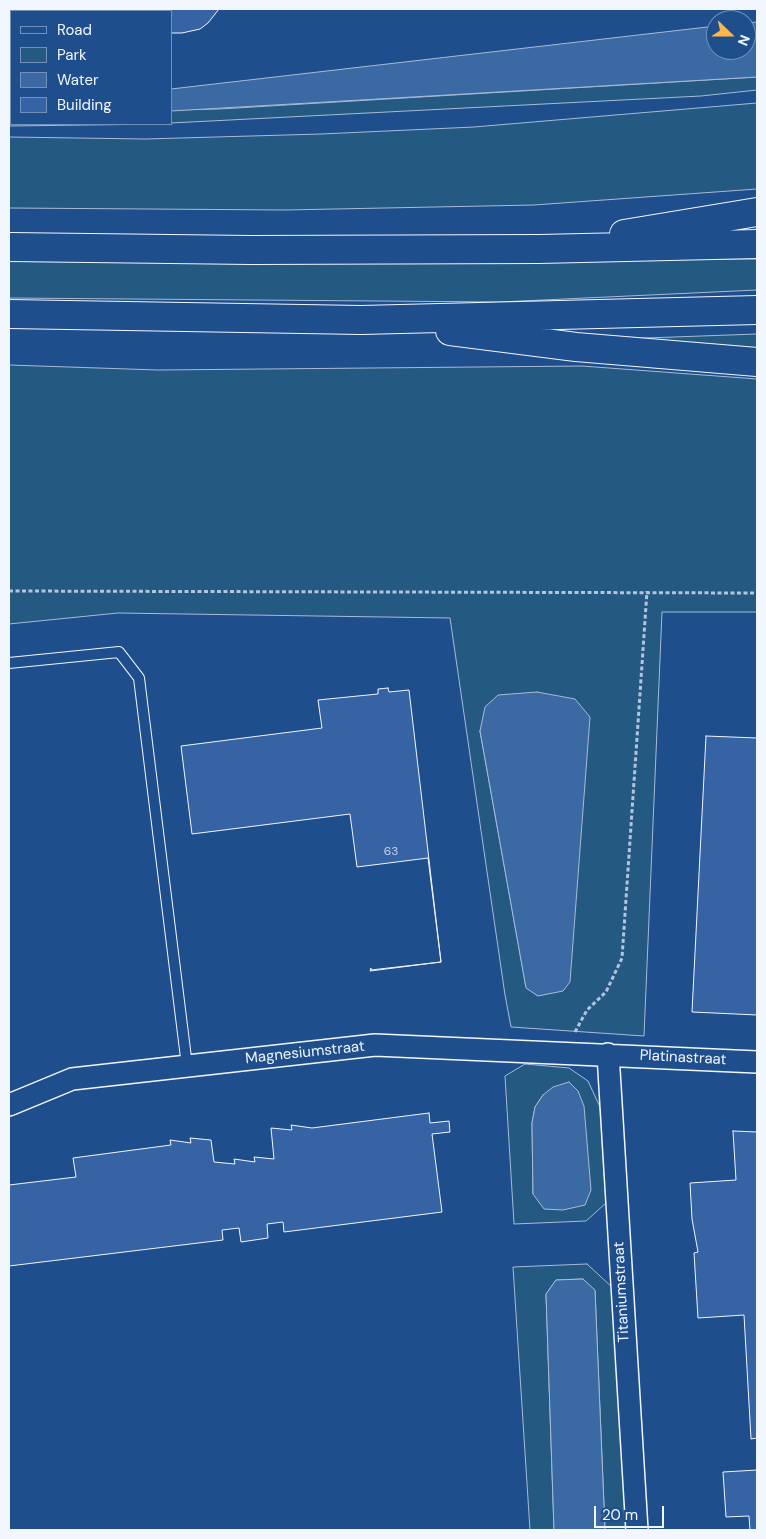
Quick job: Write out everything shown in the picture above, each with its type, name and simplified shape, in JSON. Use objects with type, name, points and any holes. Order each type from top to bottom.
[{"type":"highway","points":[[539,249],[757,212]]},
{"type":"highway","points":[[9,248],[250,250],[539,249],[757,244]]},
{"type":"highway","points":[[9,314],[361,320],[757,310]]},
{"type":"highway","points":[[361,320],[576,347],[757,362]]},
{"type":"street","name":"Magnesiumstraat","points":[[9,1105],[72,1079],[375,1045],[608,1054]]},
{"type":"street","name":"Platinastraat","points":[[608,1054],[757,1062]]},
{"type":"street","name":"Titaniumstraat","points":[[608,1054],[637,1530]]},
{"type":"lane","points":[[9,663],[119,652],[139,678],[187,1066]]},
{"type":"path","points":[[9,591],[647,591],[757,593]]},
{"type":"path","points":[[572,1052],[579,1021],[595,1001],[606,992],[622,958],[647,591]]},
{"type":"green space","points":[[757,77],[757,90],[701,96],[172,123],[172,110],[219,109]]},
{"type":"green space","points":[[757,103],[757,189],[534,205],[285,210],[9,208],[9,137],[145,139],[321,134],[474,127]]},
{"type":"green space","points":[[9,112],[10,125],[86,125],[9,126]]},
{"type":"green space","points":[[757,259],[757,290],[500,302],[9,298],[9,260]]},
{"type":"green space","points":[[757,334],[757,351],[618,339]]},
{"type":"green space","points":[[9,365],[158,370],[582,366],[757,379],[757,612],[662,612],[644,1036],[511,1027],[450,618],[118,613],[9,624]],"holes":[[[480,731],[538,996],[526,987]]]},
{"type":"green space","points":[[525,1064],[569,1068],[588,1081],[600,1107],[606,1203],[586,1221],[514,1224],[505,1076]],"holes":[[[543,1095],[533,1194],[532,1123],[535,1107]]]},
{"type":"green space","points":[[587,1264],[613,1288],[626,1530],[605,1530],[595,1291],[583,1279],[556,1280],[546,1294],[554,1530],[530,1530],[513,1267]]},
{"type":"water","points":[[757,22],[757,77],[172,111],[172,89],[706,27],[706,60],[756,60]]},
{"type":"water","points":[[537,692],[575,699],[590,717],[570,982],[563,991],[538,996],[526,988],[480,731],[485,707],[498,695]]},
{"type":"water","points":[[569,1082],[578,1091],[584,1106],[591,1190],[585,1205],[563,1210],[544,1209],[533,1194],[532,1123],[535,1107],[543,1095],[553,1087]]},
{"type":"water","points":[[583,1279],[595,1290],[605,1530],[554,1530],[546,1294],[556,1280]]},
{"type":"building","points":[[9,9],[219,9],[208,23],[200,29],[182,33],[172,33],[172,10],[10,10],[9,14]]},
{"type":"building","points":[[388,688],[389,692],[409,690],[441,962],[428,858],[357,867],[350,814],[192,834],[181,746],[322,728],[318,700],[378,694],[378,689]]},
{"type":"building","points":[[706,736],[757,738],[757,1015],[692,1012]]},
{"type":"building","points":[[441,962],[370,971],[371,968],[371,970]]},
{"type":"building","points":[[429,1113],[430,1123],[449,1121],[450,1132],[432,1134],[442,1212],[284,1232],[283,1222],[267,1224],[268,1238],[241,1242],[239,1228],[222,1230],[223,1240],[9,1266],[9,1185],[76,1177],[73,1158],[171,1145],[170,1140],[191,1143],[190,1138],[211,1140],[214,1162],[235,1164],[234,1159],[255,1162],[254,1157],[274,1159],[271,1128],[292,1130],[291,1125],[312,1128]]},
{"type":"building","points":[[733,1131],[757,1132],[757,1438],[751,1439],[744,1315],[698,1318],[694,1253],[698,1252],[692,1219],[690,1183],[736,1180]]},
{"type":"building","points":[[757,1470],[757,1530],[750,1530],[749,1516],[726,1517],[723,1472]]}]
